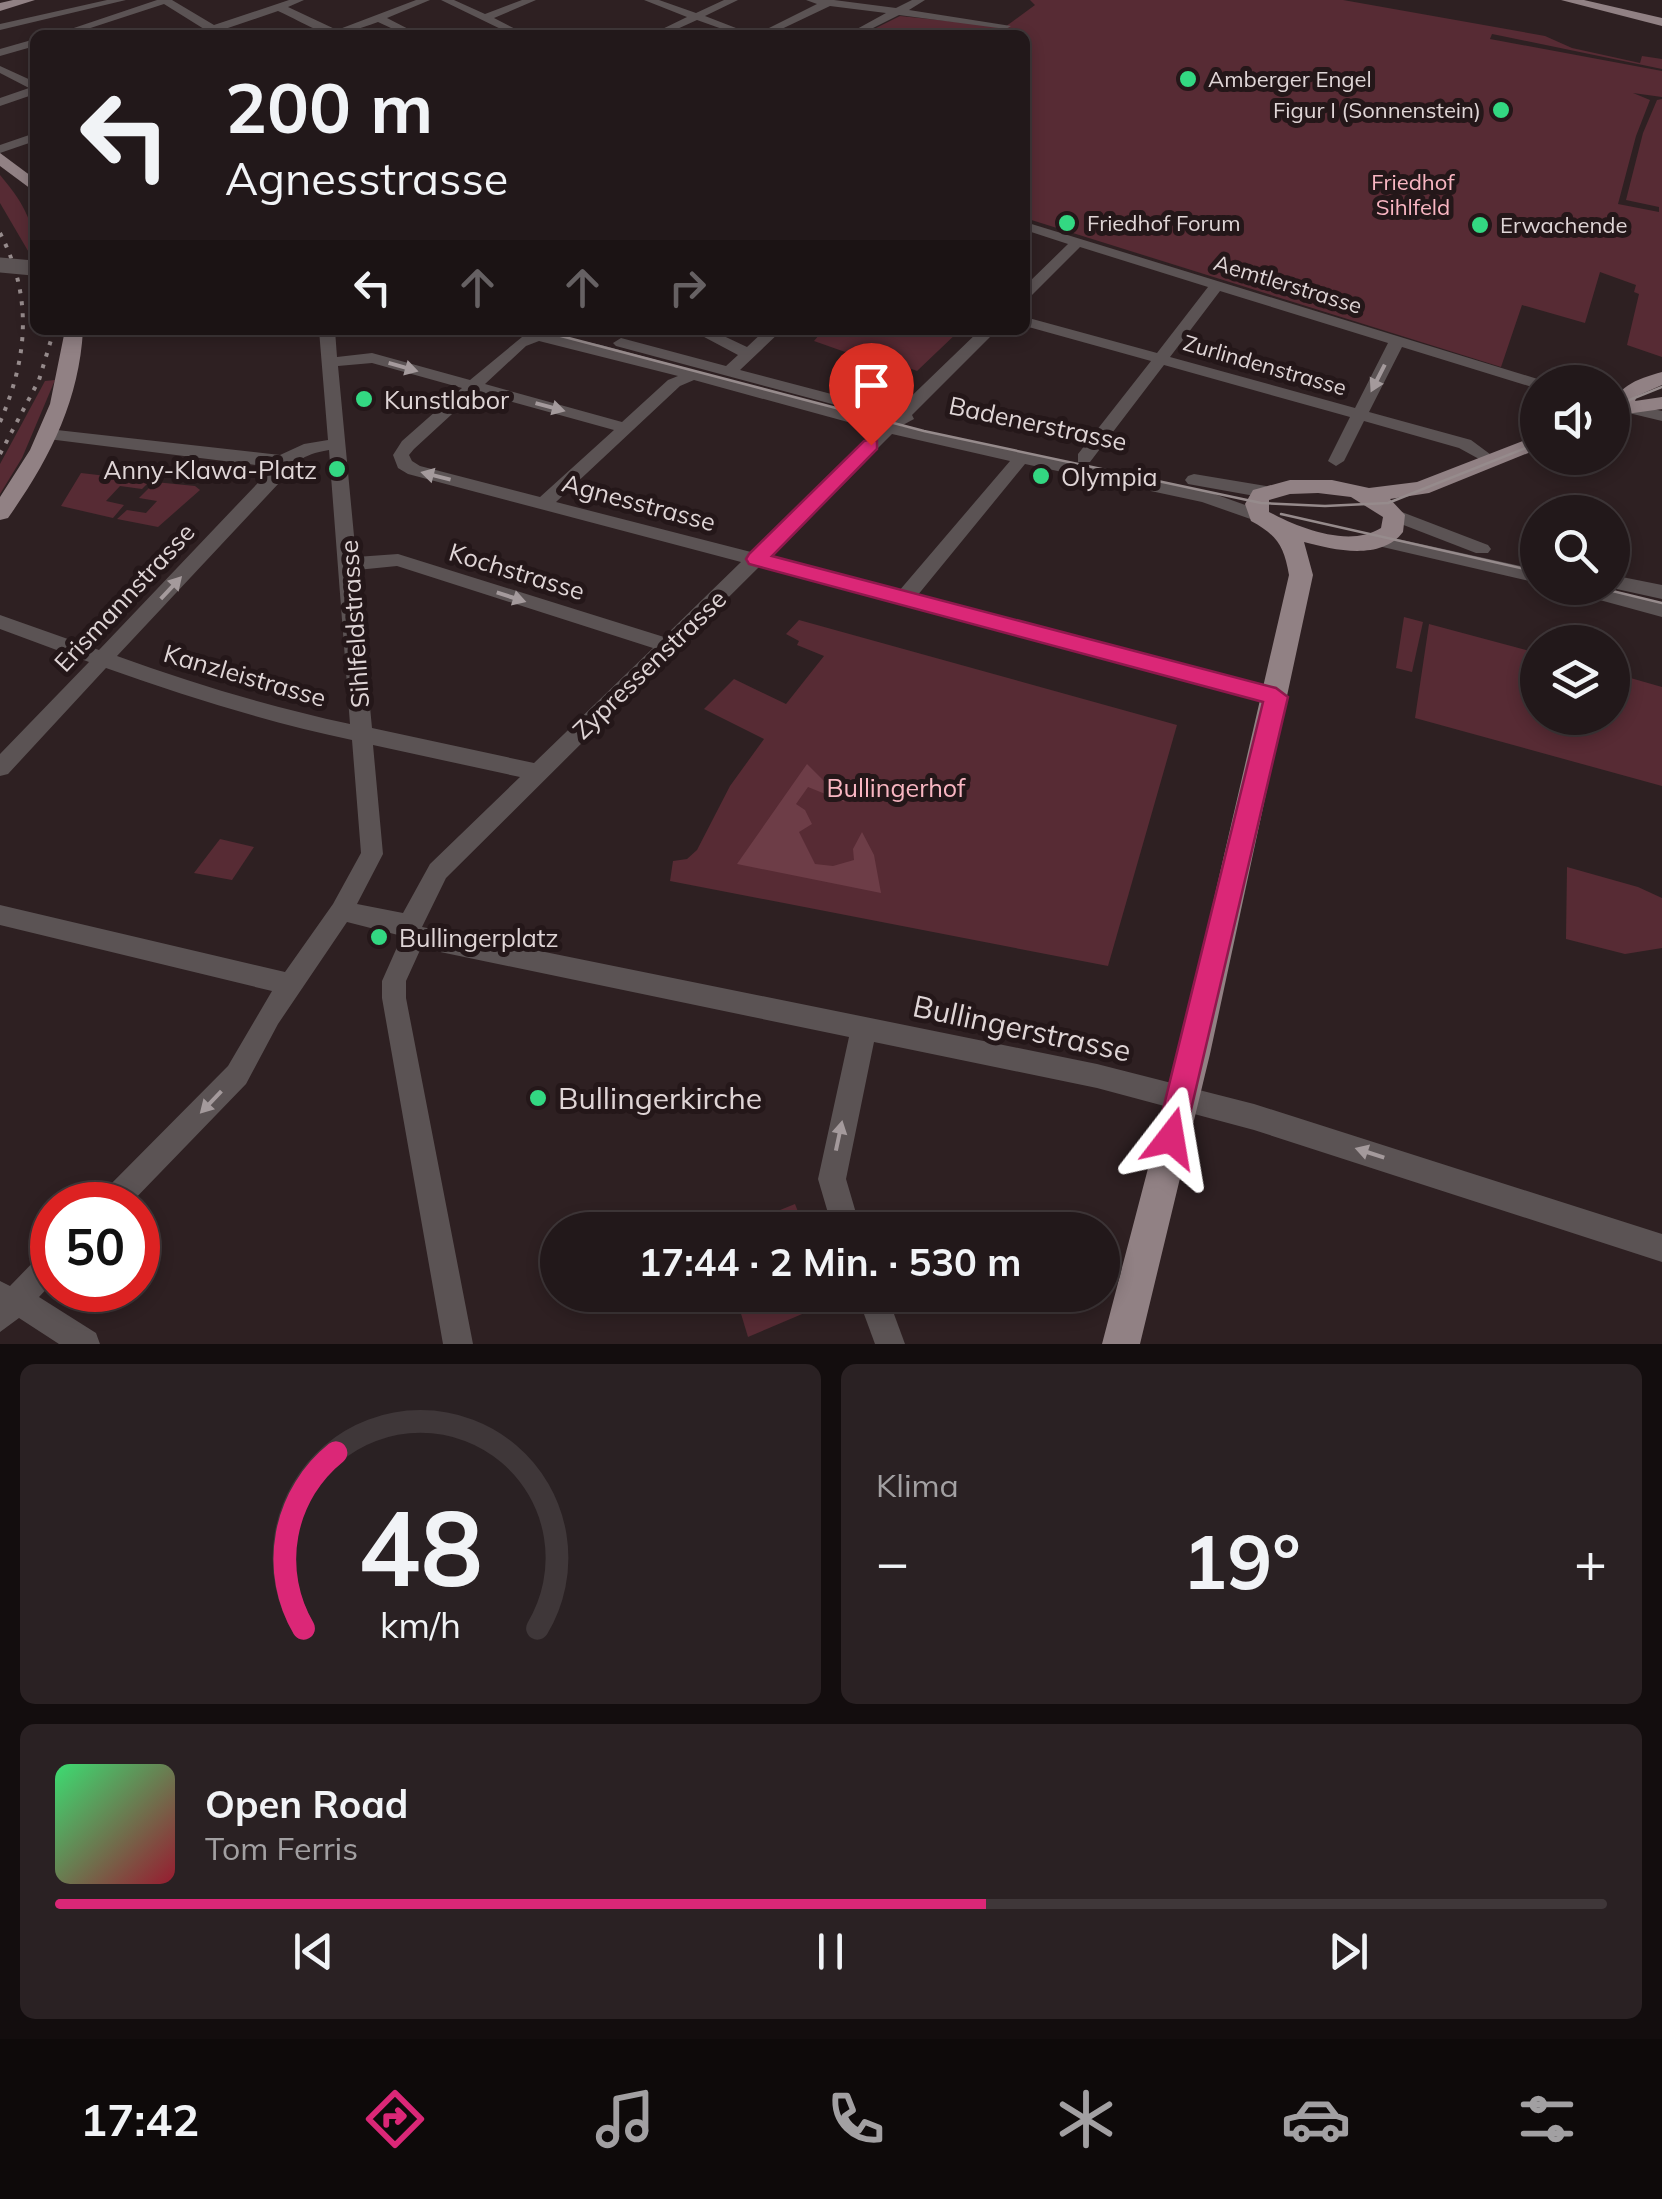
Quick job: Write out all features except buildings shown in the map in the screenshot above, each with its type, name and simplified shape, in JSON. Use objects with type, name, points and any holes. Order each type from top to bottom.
[{"type":"main road","points":[[1568,0],[1662,22]]},
{"type":"main road","points":[[1576,0],[1662,14]]},
{"type":"main road","points":[[0,7],[24,1]]},
{"type":"main road","points":[[0,158],[30,183]]},
{"type":"main road","points":[[0,513],[48,434],[68,378],[73,335]]},
{"type":"main road","points":[[1630,392],[1662,378]]},
{"type":"main road","points":[[1630,406],[1662,403]]},
{"type":"main road","points":[[1121,1344],[1276,697],[1301,576],[1295,546],[1269,522],[1257,500],[1266,492],[1318,486],[1372,496],[1421,488],[1520,448]]},
{"type":"main road","points":[[1301,576],[1324,554],[1354,543],[1380,541],[1392,532],[1394,514],[1421,488]]},
{"type":"main road","points":[[1372,496],[1394,514]]},
{"type":"main road","points":[[1269,522],[1354,543]]},
{"type":"street","points":[[0,27],[120,0]]},
{"type":"street","points":[[74,30],[166,0],[214,30]]},
{"type":"street","points":[[222,30],[298,0]]},
{"type":"street","points":[[346,30],[425,0]]},
{"type":"street","points":[[446,0],[509,29]]},
{"type":"street","points":[[485,18],[530,0]]},
{"type":"street","points":[[649,0],[735,30]]},
{"type":"street","points":[[663,30],[689,14],[733,0]]},
{"type":"street","points":[[811,0],[1006,26]]},
{"type":"street","points":[[861,30],[920,0]]},
{"type":"street","points":[[24,1],[77,29]]},
{"type":"street","points":[[770,30],[826,3]]},
{"type":"street","points":[[279,7],[327,30]]},
{"type":"street","points":[[378,18],[404,30]]},
{"type":"street","points":[[0,53],[30,44]]},
{"type":"street","points":[[0,69],[30,86]]},
{"type":"street","points":[[0,102],[30,91]]},
{"type":"street","points":[[0,148],[30,139]]},
{"type":"street","name":"Aemtlerstrasse","points":[[1030,228],[1520,379]]},
{"type":"street","points":[[1030,289],[1078,242]]},
{"type":"street","points":[[0,266],[30,268]]},
{"type":"street","points":[[1084,458],[1217,285]]},
{"type":"street","name":"Zurlindenstrasse","points":[[1030,322],[1465,444],[1490,460]]},
{"type":"street","name":"Sihlfeldstrasse","points":[[329,335],[372,854],[341,911]]},
{"type":"street","name":"Badenerstrasse","points":[[533,335],[894,423],[1266,492]]},
{"type":"street","name":"Badenerstrasse","points":[[590,335],[730,371],[894,423],[1022,458],[1206,497],[1269,522]]},
{"type":"street","points":[[709,335],[747,353]]},
{"type":"street","points":[[730,371],[768,335]]},
{"type":"street","name":"Zypressenstrasse","points":[[412,930],[438,870],[984,335]]},
{"type":"street","points":[[474,386],[521,343],[537,336]]},
{"type":"street","points":[[1336,461],[1397,341]]},
{"type":"street","points":[[332,362],[372,358],[626,428]]},
{"type":"street","points":[[545,502],[674,383],[690,376]]},
{"type":"street","name":"Agnesstrasse","points":[[474,386],[408,445],[401,457],[404,464],[414,470],[1276,697]]},
{"type":"street","points":[[1630,410],[1662,416]]},
{"type":"street","points":[[48,434],[276,457],[282,461],[310,448],[338,443]]},
{"type":"street","points":[[904,598],[1022,458]]},
{"type":"street","name":"Erismannstrasse","points":[[0,768],[273,479],[282,468],[282,461]]},
{"type":"street","points":[[1394,514],[1467,546],[1520,559]]},
{"type":"street","points":[[1380,541],[1520,572]]},
{"type":"street","name":"Kochstrasse","points":[[350,564],[398,560],[666,645]]},
{"type":"street","points":[[1630,585],[1662,592]]},
{"type":"street","points":[[1630,601],[1662,610]]},
{"type":"street","name":"Kanzleistrasse","points":[[0,622],[223,700],[362,736],[538,772]]},
{"type":"street","points":[[132,1182],[237,1075],[265,1023],[341,911],[412,930],[394,981],[394,998],[458,1344]]},
{"type":"street","points":[[0,915],[290,984]]},
{"type":"street","name":"Bullingerstrasse","points":[[412,930],[1181,1097],[1662,1248]]},
{"type":"street","points":[[842,1212],[832,1179],[864,1028]]},
{"type":"street","points":[[5,1305],[30,1283]]},
{"type":"street","points":[[5,1305],[35,1310],[85,1344]]},
{"type":"street","points":[[878,1312],[890,1344]]},
{"type":"green space","name":"Friedhof Sihlfeld","points":[[1030,0],[1343,0],[1545,36],[1572,48],[1640,63],[1642,56],[1662,59],[1662,69],[1492,34],[1490,39],[1662,71],[1662,97],[1633,93],[1650,100],[1618,204],[1659,212],[1659,207],[1626,200],[1643,133],[1657,100],[1662,99],[1662,357],[1627,345],[1639,294],[1634,292],[1636,285],[1600,272],[1585,323],[1522,305],[1501,367],[1030,220],[1030,30],[872,30],[900,16],[1005,27],[1035,5]]},
{"type":"green space","points":[[0,175],[25,212],[30,226],[30,254],[0,203]]},
{"type":"green space","points":[[819,335],[955,335],[917,371],[888,360],[882,365],[814,341]]},
{"type":"green space","points":[[55,380],[22,458],[0,494],[0,464],[45,381]]},
{"type":"green space","points":[[81,473],[150,481],[142,489],[120,486],[106,501],[124,505],[113,518],[61,506]]},
{"type":"green space","points":[[155,482],[195,486],[200,490],[158,527],[117,519],[127,510],[146,513],[157,501],[139,498]]},
{"type":"green space","points":[[1404,617],[1423,622],[1412,672],[1396,668]]},
{"type":"green space","name":"Bullingerhof","points":[[799,620],[1177,725],[1108,966],[670,881],[673,861],[687,859],[697,850],[730,786],[764,739],[704,709],[734,679],[786,704],[824,656],[797,645],[799,641],[786,634]]},
{"type":"green space","points":[[1429,624],[1520,648],[1520,735],[1630,735],[1630,678],[1662,687],[1662,786],[1415,718]]},
{"type":"green space","points":[[220,839],[254,847],[232,880],[194,873]]},
{"type":"green space","points":[[1567,867],[1638,887],[1662,898],[1662,948],[1625,954],[1566,939]]},
{"type":"green space","points":[[795,1204],[798,1212],[775,1212]]},
{"type":"green space","points":[[740,1312],[807,1312],[748,1337]]},
{"type":"shaded area","name":"Bullingerhof","points":[[807,764],[845,802],[808,787],[796,804],[805,810],[812,824],[799,832],[815,864],[833,866],[854,860],[853,849],[862,832],[874,855],[881,893],[737,864]]},
{"type":"tram line","points":[[0,264],[30,267]]},
{"type":"tram line","points":[[557,335],[924,431],[1261,503],[1388,503],[1520,450]]},
{"type":"tram line","points":[[1630,400],[1662,387]]},
{"type":"tram line","points":[[1281,514],[1520,568]]},
{"type":"tram line","points":[[1630,595],[1662,603]]},
{"type":"railway","points":[[0,233],[18,280],[23,327],[16,374],[0,422]]},
{"type":"railway","points":[[0,454],[39,380],[52,335]]},
{"type":"place","name":"Amberger Engel","points":[[1188,79]]},
{"type":"place","name":"Figur I (Sonnenstein)","points":[[1501,110]]},
{"type":"place","name":"Friedhof Forum","points":[[1067,223]]},
{"type":"place","name":"Erwachende","points":[[1480,225]]},
{"type":"place","name":"Kunstlabor","points":[[364,399]]},
{"type":"place","name":"Anny-Klawa-Platz","points":[[337,469]]},
{"type":"place","name":"Olympia","points":[[1041,476]]},
{"type":"place","name":"Bullingerplatz","points":[[379,937]]},
{"type":"place","name":"Bullingerkirche","points":[[538,1098]]},
{"type":"route","points":[[871,445],[756,559],[1276,697],[1171,1138]]}]
